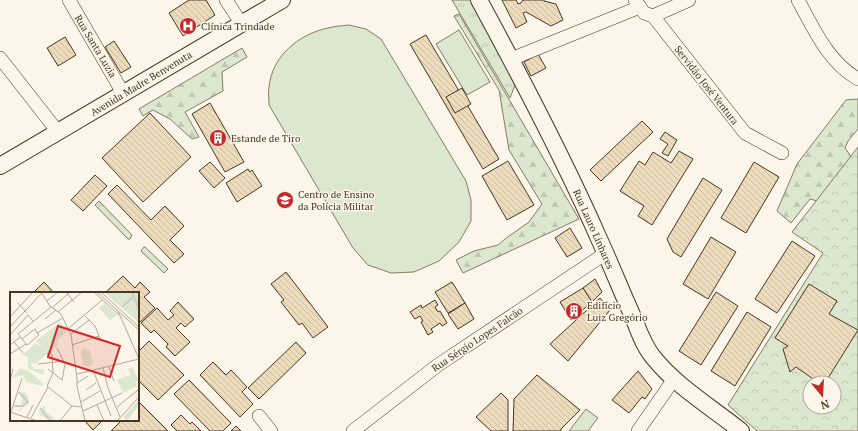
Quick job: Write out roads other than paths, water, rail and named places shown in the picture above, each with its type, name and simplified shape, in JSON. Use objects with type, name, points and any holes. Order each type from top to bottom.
[{"type":"main road","name":"Avenida Madre Benvenuta","points":[[0,166],[282,0]]},
{"type":"main road","name":"Rua Lauro Linhares","points":[[479,0],[556,145],[606,253],[643,340],[652,356],[674,379],[734,429]]},
{"type":"street","name":"Rua Santa Luzia","points":[[68,0],[123,93]]},
{"type":"street","points":[[226,0],[241,23]]},
{"type":"street","points":[[653,16],[689,0]]},
{"type":"street","points":[[798,0],[824,47],[840,65],[858,78]]},
{"type":"street","name":"Servidão José Ventura","points":[[511,59],[637,4],[644,13],[653,16],[745,133],[782,153]]},
{"type":"street","points":[[0,58],[58,132]]},
{"type":"street","name":"Rua Sérgio Lopes Falcão","points":[[353,431],[438,364],[606,253]]},
{"type":"street","points":[[638,431],[674,379]]},
{"type":"street","points":[[259,416],[271,431]]},
{"type":"place","name":"Clínica Trindade","points":[[188,26]]},
{"type":"place","name":"Estande de Tiro","points":[[218,138]]},
{"type":"place","name":"Centro de Ensino da Polícia Militar","points":[[285,200]]},
{"type":"place","name":"Edifício Luiz Gregório","points":[[574,311]]}]
